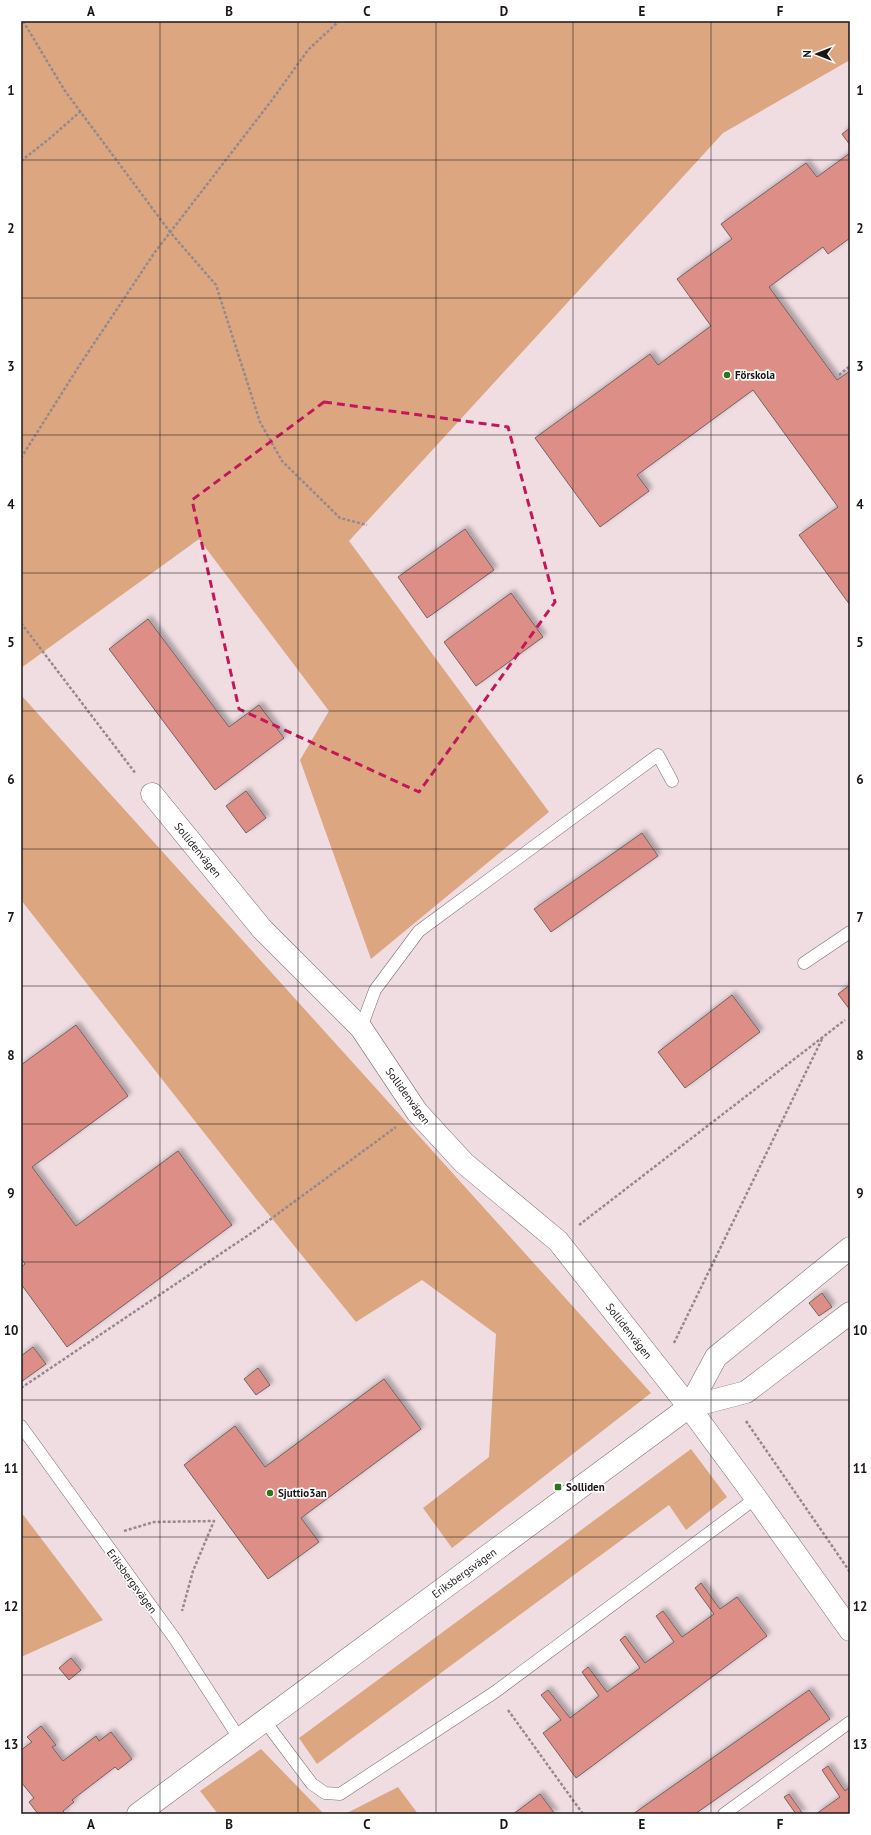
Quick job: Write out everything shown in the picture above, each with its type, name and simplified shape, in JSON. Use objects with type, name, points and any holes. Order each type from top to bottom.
[{"type":"street","name":"Sollidenvägen","points":[[152,794],[262,929],[361,1028],[417,1112],[464,1163],[558,1241],[689,1407],[850,1630]]},
{"type":"street","points":[[689,1407],[716,1357],[850,1248]]},
{"type":"street","points":[[689,1407],[746,1392],[850,1313]]},
{"type":"street","name":"Eriksbergsvägen","points":[[138,1814],[689,1407]]},
{"type":"lane","points":[[361,1028],[375,990],[420,931],[658,754],[672,781]]},
{"type":"lane","points":[[804,963],[850,932]]},
{"type":"lane","name":"Eriksbergsvägen","points":[[21,1426],[100,1538],[175,1639],[239,1738]]},
{"type":"lane","points":[[264,1720],[312,1784],[325,1793],[340,1794],[494,1692],[756,1498]]},
{"type":"lane","points":[[724,1814],[850,1722]]},
{"type":"path","points":[[23,21],[65,91],[170,232],[216,285],[260,422],[282,461],[340,518],[367,525]]},
{"type":"path","points":[[21,458],[79,366],[170,232],[272,100],[308,50],[338,21]]},
{"type":"path","points":[[21,161],[49,140],[81,112]]},
{"type":"path","points":[[839,375],[850,366]]},
{"type":"path","points":[[21,623],[152,794]]},
{"type":"path","points":[[558,1241],[845,1020]]},
{"type":"path","points":[[660,1370],[823,1037]]},
{"type":"path","points":[[21,1388],[253,1232],[417,1112]]},
{"type":"path","points":[[746,1421],[850,1572]]},
{"type":"path","points":[[100,1538],[154,1522],[214,1521],[193,1571],[175,1639]]},
{"type":"path","points":[[494,1692],[582,1814]]},
{"type":"highlighted area","points":[[324,402],[508,427],[555,602],[419,792],[239,709],[192,500]]},
{"type":"shaded area","points":[[21,21],[850,21],[850,60],[723,133],[349,541],[549,812],[371,959],[300,760],[329,711],[199,539],[21,668]]},
{"type":"shaded area","points":[[21,695],[651,1393],[452,1548],[423,1508],[489,1457],[496,1334],[422,1280],[356,1322],[257,1200],[21,900]]},
{"type":"shaded area","points":[[691,1449],[727,1497],[686,1530],[669,1505],[317,1764],[299,1738]]},
{"type":"shaded area","points":[[21,1512],[103,1620],[21,1657]]},
{"type":"shaded area","points":[[261,1749],[324,1814],[218,1814],[200,1791]]},
{"type":"shaded area","points":[[398,1787],[418,1814],[345,1814]]},
{"type":"building","points":[[850,128],[850,145],[842,134]]},
{"type":"building","name":"Förskola","points":[[850,153],[850,238],[828,254],[823,247],[769,287],[837,380],[850,371],[850,605],[799,535],[838,507],[753,390],[637,475],[649,491],[600,527],[535,438],[650,354],[658,365],[711,326],[677,279],[732,239],[721,224],[806,163],[817,177]]},
{"type":"building","points":[[465,529],[494,570],[427,618],[398,577]]},
{"type":"building","points":[[511,593],[543,637],[476,686],[444,642]]},
{"type":"building","points":[[148,619],[229,727],[259,705],[284,738],[215,790],[109,649]]},
{"type":"building","points":[[246,791],[266,818],[246,833],[226,806]]},
{"type":"building","points":[[642,833],[658,856],[551,932],[534,909]]},
{"type":"building","points":[[850,985],[850,1010],[838,994]]},
{"type":"building","points":[[732,995],[760,1032],[685,1088],[658,1052]]},
{"type":"building","points":[[76,1025],[128,1096],[32,1167],[76,1226],[178,1151],[232,1225],[67,1347],[21,1284],[21,1267],[25,1264],[21,1258],[21,1065]]},
{"type":"building","points":[[822,1293],[832,1307],[819,1316],[809,1303]]},
{"type":"building","points":[[33,1347],[46,1364],[21,1382],[21,1356]]},
{"type":"building","points":[[258,1368],[270,1385],[256,1395],[244,1379]]},
{"type":"building","name":"Sjuttio3an","points":[[384,1379],[421,1429],[301,1518],[319,1542],[268,1579],[184,1465],[235,1426],[265,1467]]},
{"type":"building","points":[[701,1583],[720,1609],[737,1597],[767,1636],[576,1778],[543,1733],[561,1720],[541,1695],[548,1690],[570,1718],[599,1696],[582,1672],[588,1667],[607,1692],[640,1668],[620,1640],[625,1636],[645,1663],[674,1642],[656,1616],[663,1611],[682,1637],[714,1614],[695,1588]]},
{"type":"building","points":[[71,1658],[81,1670],[69,1680],[59,1668]]},
{"type":"building","points":[[809,1690],[830,1719],[695,1814],[633,1814]]},
{"type":"building","points":[[41,1726],[56,1745],[52,1747],[63,1761],[96,1736],[99,1741],[111,1732],[132,1759],[118,1770],[115,1767],[72,1800],[74,1802],[63,1811],[66,1814],[38,1814],[29,1802],[34,1798],[21,1782],[21,1750],[32,1742],[27,1737]]},
{"type":"building","points":[[828,1766],[845,1791],[850,1787],[850,1814],[816,1814],[840,1797],[822,1770]]},
{"type":"building","points":[[540,1794],[555,1814],[513,1814],[520,1809]]},
{"type":"building","points":[[789,1794],[803,1814],[796,1814],[784,1797]]},
{"type":"place","name":"Förskola","points":[[727,375]]},
{"type":"place","name":"Solliden","points":[[558,1487]]},
{"type":"place","name":"Sjuttio3an","points":[[270,1493]]}]
